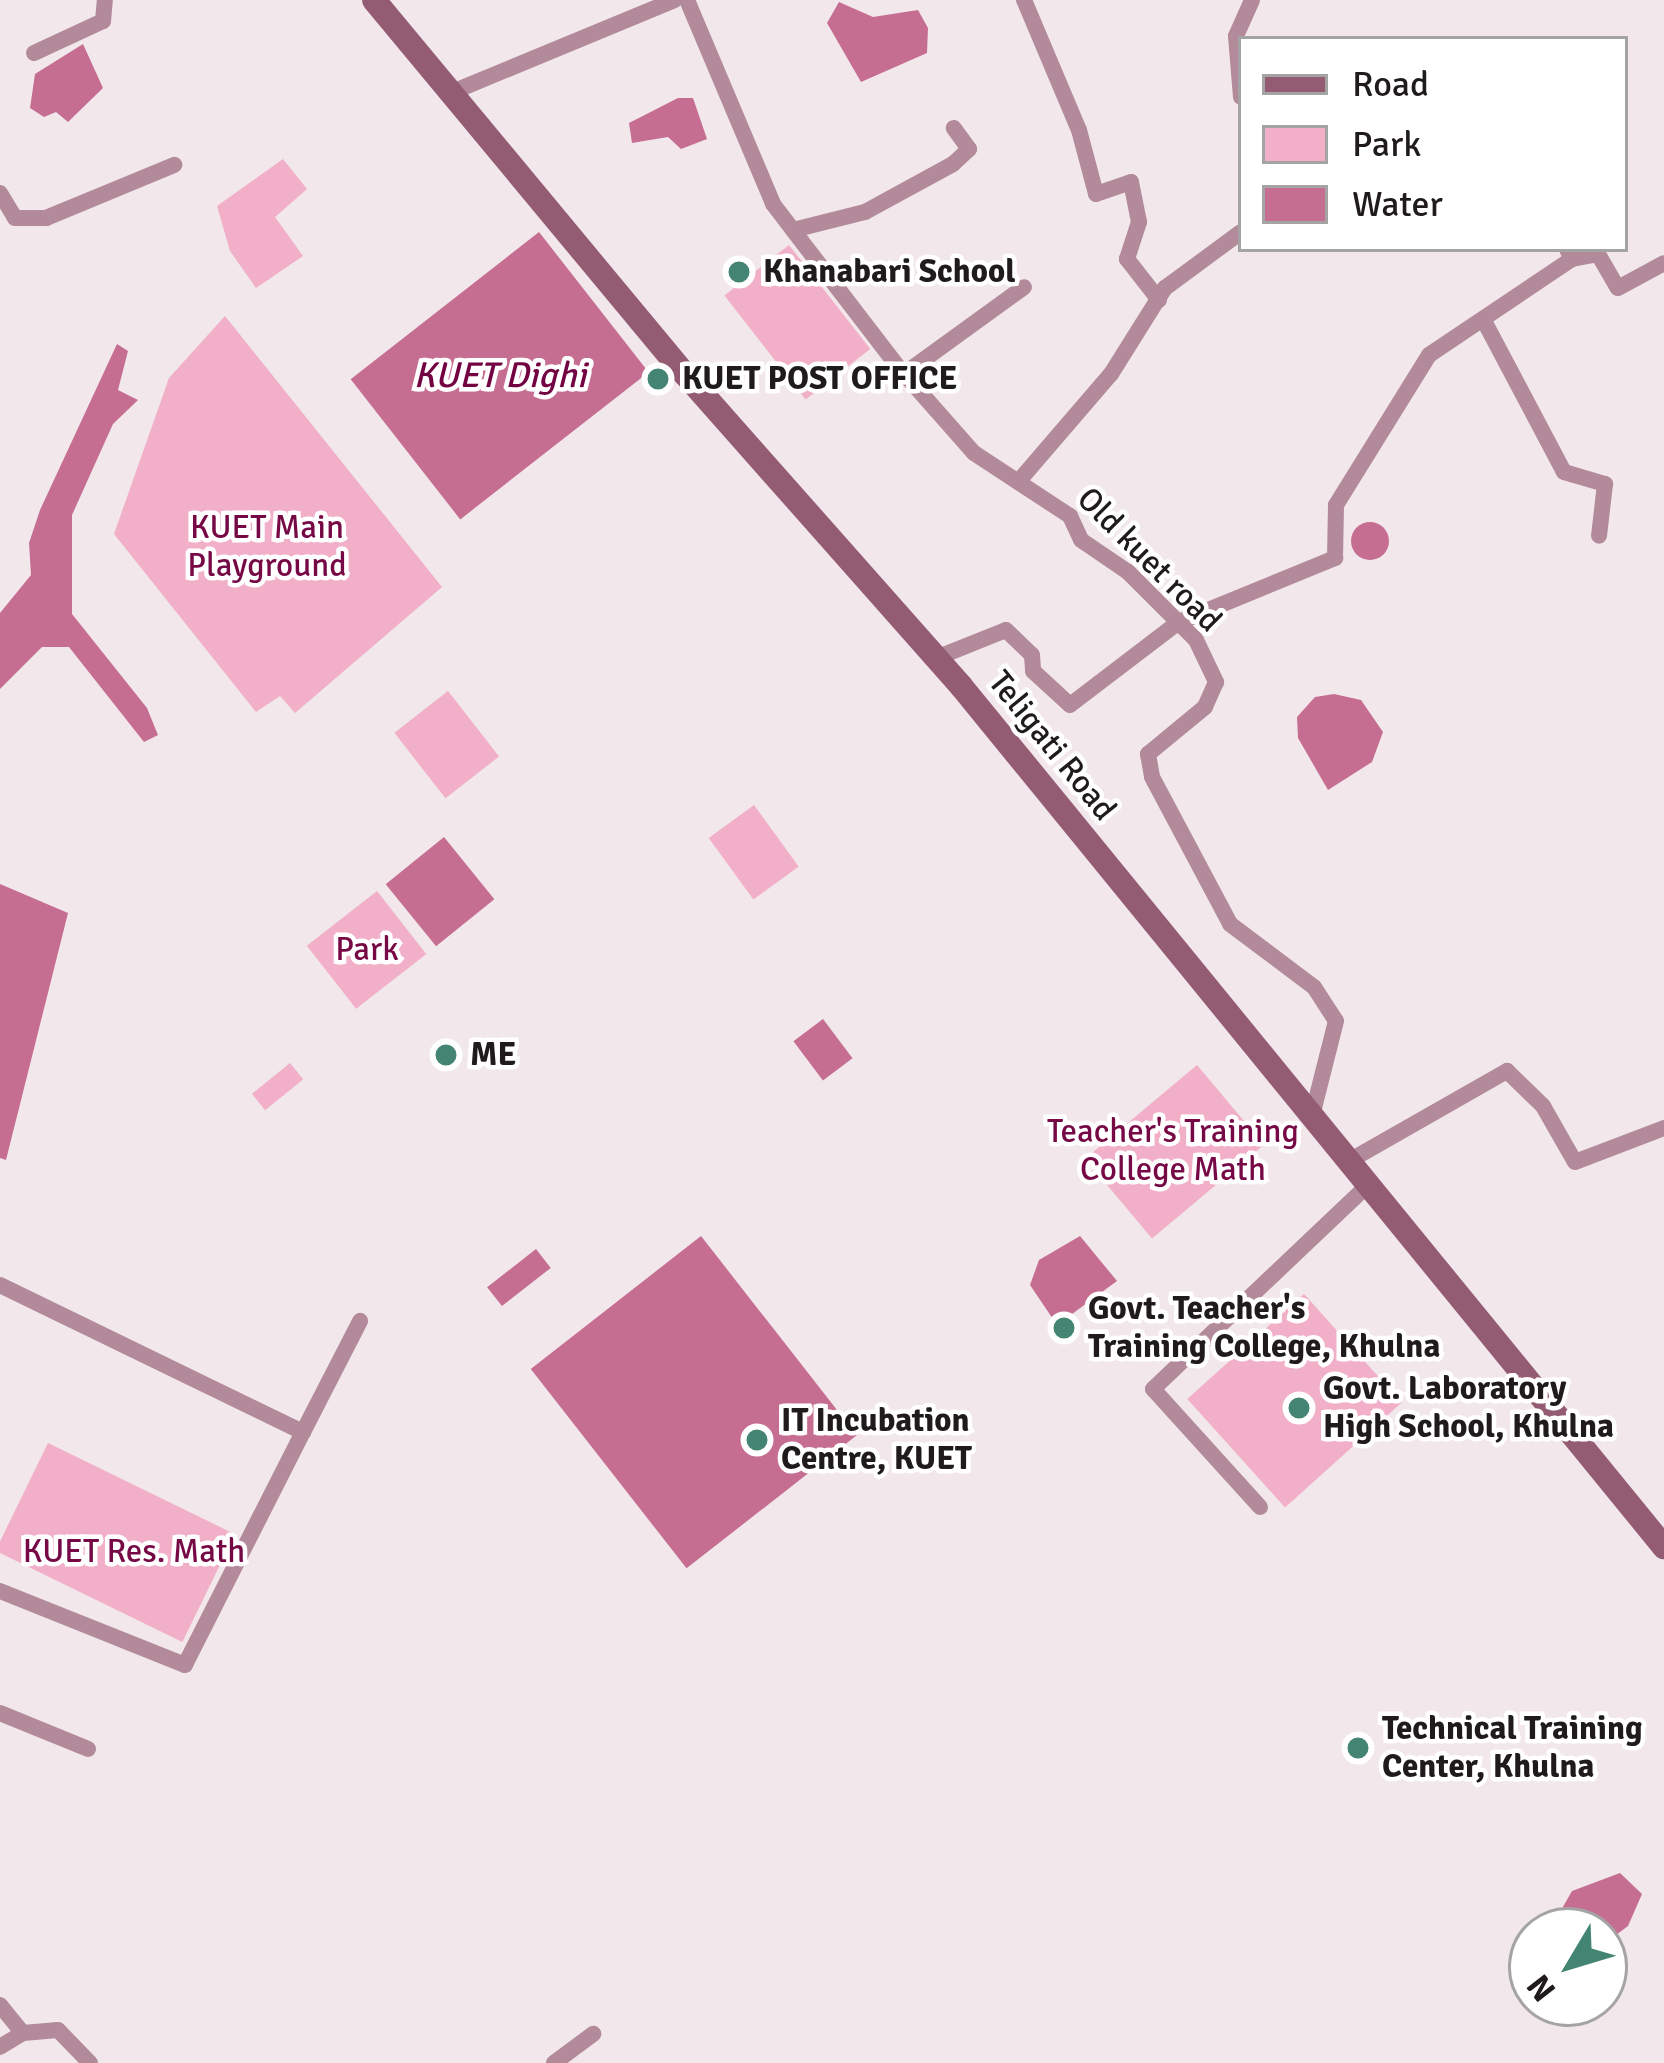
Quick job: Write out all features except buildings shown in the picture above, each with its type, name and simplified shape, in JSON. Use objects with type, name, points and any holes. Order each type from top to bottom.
[{"type":"main road","name":"Teligati Road","points":[[374,0],[936,658],[1664,1547]]},
{"type":"street","points":[[34,52],[103,22],[105,0]]},
{"type":"street","points":[[450,93],[675,0]]},
{"type":"street","name":"Old kuet road","points":[[687,0],[773,204],[904,374],[974,454],[1070,517],[1081,540],[1128,572],[1178,622],[1216,682],[1205,707],[1148,754],[1152,777],[1230,925],[1314,986],[1336,1021],[1312,1116]]},
{"type":"street","points":[[1024,0],[1079,130],[1096,194],[1131,182],[1139,222],[1127,259],[1159,300]]},
{"type":"street","points":[[1238,60],[1236,36],[1252,0]]},
{"type":"street","points":[[793,230],[865,212],[953,164],[969,149],[954,128]]},
{"type":"street","points":[[0,193],[15,218],[46,218],[174,165]]},
{"type":"street","points":[[1018,482],[1111,374],[1182,270],[1238,234]]},
{"type":"street","points":[[936,658],[1006,629],[1033,656],[1033,671],[1070,705],[1178,622],[1335,558],[1336,505],[1429,355],[1570,254],[1598,254],[1618,288],[1664,263]]},
{"type":"street","points":[[904,374],[1024,287]]},
{"type":"street","points":[[1483,319],[1564,472],[1605,484],[1599,536]]},
{"type":"street","points":[[1348,1161],[1507,1071],[1543,1106],[1575,1162],[1664,1129]]},
{"type":"street","points":[[1260,1508],[1153,1389],[1368,1185]]},
{"type":"street","points":[[0,1286],[303,1432]]},
{"type":"street","points":[[0,1591],[185,1665],[361,1321]]},
{"type":"street","points":[[0,1712],[88,1749]]},
{"type":"street","points":[[0,2005],[22,2033]]},
{"type":"street","points":[[0,2047],[22,2033],[58,2030],[90,2063]]},
{"type":"street","points":[[554,2063],[593,2034]]},
{"type":"green space","points":[[283,159],[307,189],[275,217],[303,256],[256,288],[230,251],[217,206]]},
{"type":"green space","points":[[789,245],[870,349],[806,400],[724,295]]},
{"type":"green space","name":"KUET Main Playground","points":[[225,316],[442,587],[295,713],[280,696],[256,712],[114,534],[169,378]]},
{"type":"green space","points":[[448,691],[499,756],[446,798],[394,733]]},
{"type":"green space","points":[[754,805],[799,866],[753,899],[709,838]]},
{"type":"green space","name":"Park","points":[[377,891],[426,954],[356,1009],[307,946]]},
{"type":"green space","points":[[290,1063],[303,1079],[265,1110],[252,1094]]},
{"type":"green space","name":"Teacher's Training College Math","points":[[1197,1065],[1264,1145],[1152,1239],[1085,1159]]},
{"type":"green space","points":[[1304,1294],[1402,1402],[1285,1508],[1187,1399]]},
{"type":"green space","name":"KUET Res. Math","points":[[48,1443],[235,1534],[182,1642],[0,1553],[0,1541]]},
{"type":"water","points":[[839,2],[873,17],[918,10],[928,28],[927,53],[861,82],[827,23]]},
{"type":"water","points":[[83,44],[103,88],[68,122],[56,112],[44,117],[30,108],[35,74]]},
{"type":"water","points":[[678,98],[693,98],[707,139],[681,149],[668,137],[632,143],[629,123]]},
{"type":"water","name":"KUET Dighi","points":[[539,232],[649,372],[460,519],[351,379]]},
{"type":"water","points":[[117,344],[128,351],[118,390],[138,400],[113,424],[72,515],[72,614],[147,708],[158,735],[144,742],[69,647],[42,647],[0,689],[0,613],[31,575],[29,543],[40,510]]},
{"type":"water","points":[[1370,522],[1384,527],[1389,541],[1384,555],[1370,560],[1356,555],[1351,541],[1356,527]]},
{"type":"water","points":[[1334,694],[1361,700],[1383,732],[1372,762],[1328,790],[1298,738],[1297,717],[1315,697]]},
{"type":"water","points":[[444,837],[494,899],[436,946],[386,884]]},
{"type":"water","points":[[0,884],[68,913],[6,1160],[0,1158]]},
{"type":"water","points":[[823,1019],[852,1058],[823,1080],[793,1041]]},
{"type":"water","points":[[701,1236],[857,1435],[687,1568],[531,1369]]},
{"type":"water","points":[[1080,1236],[1117,1281],[1057,1325],[1030,1285],[1039,1260]]},
{"type":"water","points":[[536,1249],[551,1268],[502,1306],[487,1287]]},
{"type":"water","points":[[1620,1873],[1642,1894],[1628,1926],[1628,1907],[1563,1907],[1572,1891]]},
{"type":"place","name":"Khanabari School","points":[[739,272]]},
{"type":"place","name":"KUET POST OFFICE","points":[[658,379]]},
{"type":"place","name":"ME","points":[[446,1055]]},
{"type":"place","name":"Govt. Teacher's Training College, Khulna","points":[[1064,1328]]},
{"type":"place","name":"Govt. Laboratory High School, Khulna","points":[[1299,1408]]},
{"type":"place","name":"IT Incubation Centre, KUET","points":[[757,1440]]},
{"type":"place","name":"Technical Training Center, Khulna","points":[[1358,1748]]}]
